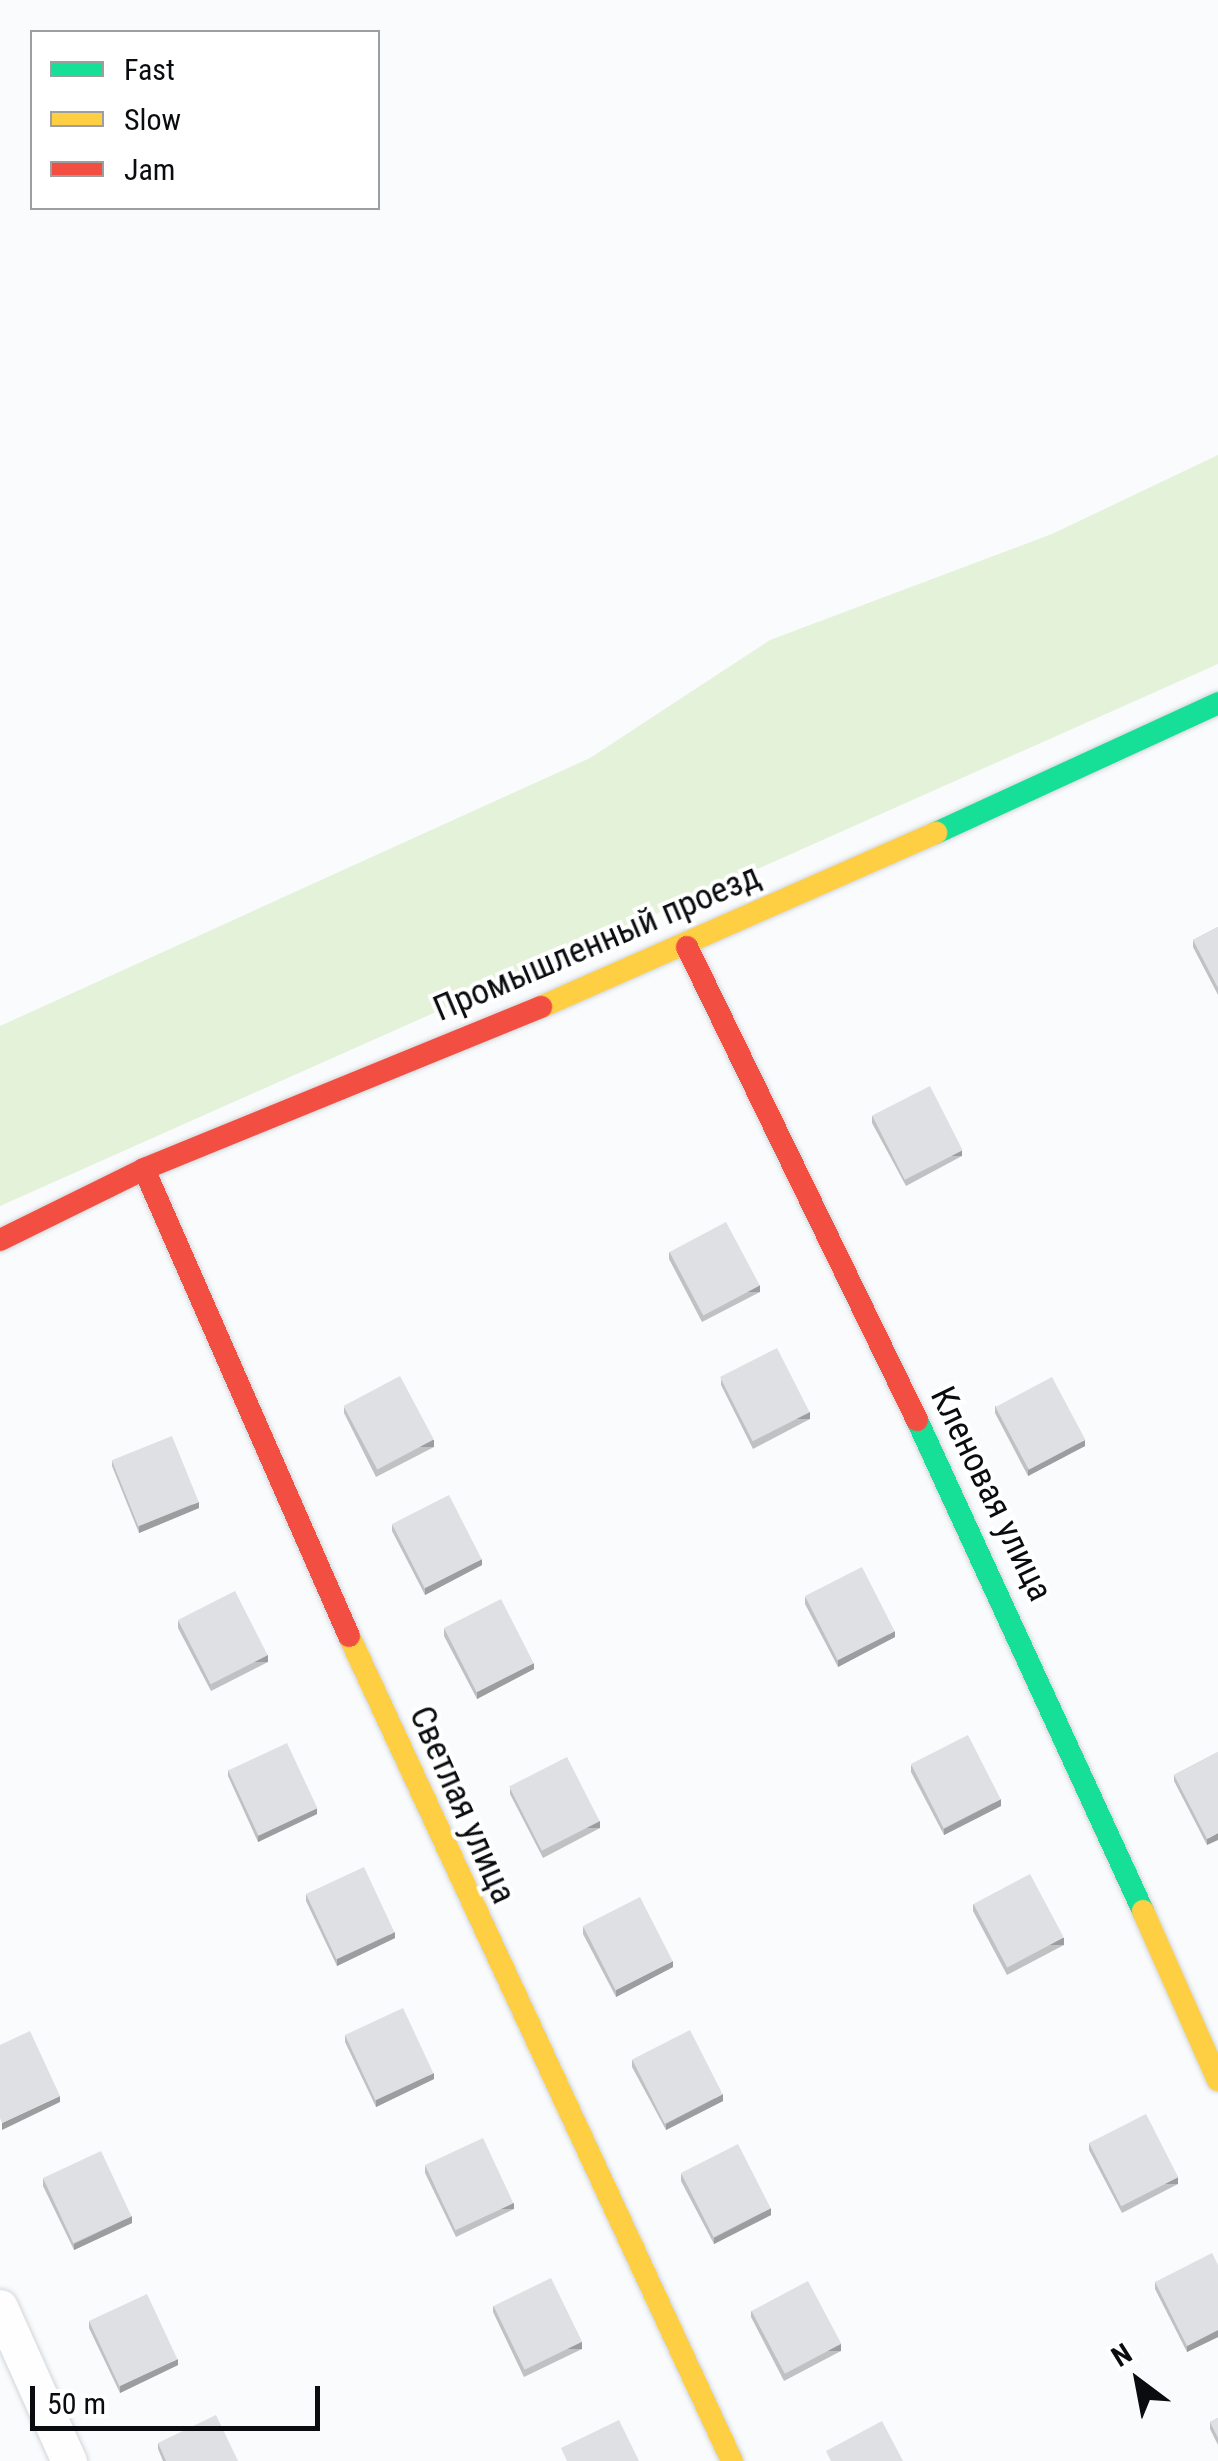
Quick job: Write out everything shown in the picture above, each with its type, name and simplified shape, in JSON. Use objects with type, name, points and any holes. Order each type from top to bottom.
[{"type":"street","name":"Промышленный проезд","points":[[0,1240],[144,1170],[687,947],[1218,703]]},
{"type":"street","name":"Кленовая улица","points":[[687,947],[1001,1592],[1218,2080]]},
{"type":"street","name":"Светлая улица","points":[[144,1170],[452,1872],[732,2461]]},
{"type":"street","points":[[0,2307],[70,2461]]},
{"type":"green space","points":[[1218,455],[1218,664],[0,1206],[0,1026],[590,758],[770,640],[1052,534]]},
{"type":"building","points":[[1218,927],[1218,988],[1193,940]]},
{"type":"building","points":[[930,1086],[963,1150],[905,1180],[872,1116]]},
{"type":"building","points":[[726,1222],[760,1286],[703,1316],[669,1252]]},
{"type":"building","points":[[777,1348],[810,1412],[753,1441],[720,1377]]},
{"type":"building","points":[[400,1376],[434,1440],[377,1470],[343,1406]]},
{"type":"building","points":[[1052,1377],[1085,1440],[1029,1470],[995,1407]]},
{"type":"building","points":[[172,1436],[199,1502],[138,1526],[112,1460]]},
{"type":"building","points":[[449,1495],[482,1559],[425,1588],[392,1524]]},
{"type":"building","points":[[862,1567],[895,1631],[838,1660],[805,1596]]},
{"type":"building","points":[[235,1591],[268,1655],[211,1684],[178,1620]]},
{"type":"building","points":[[501,1599],[534,1663],[477,1692],[444,1628]]},
{"type":"building","points":[[968,1735],[1001,1799],[944,1828],[911,1764]]},
{"type":"building","points":[[287,1743],[317,1808],[259,1836],[228,1770]]},
{"type":"building","points":[[1218,1752],[1218,1833],[1207,1839],[1174,1775]]},
{"type":"building","points":[[567,1757],[600,1821],[542,1851],[509,1787]]},
{"type":"building","points":[[364,1867],[394,1932],[336,1959],[306,1894]]},
{"type":"building","points":[[1030,1874],[1064,1938],[1007,1968],[973,1904]]},
{"type":"building","points":[[640,1897],[673,1961],[616,1990],[583,1926]]},
{"type":"building","points":[[403,2008],[433,2073],[375,2100],[345,2035]]},
{"type":"building","points":[[690,2030],[723,2094],[665,2124],[632,2060]]},
{"type":"building","points":[[30,2031],[60,2096],[2,2123],[0,2045]]},
{"type":"building","points":[[1146,2114],[1178,2177],[1121,2206],[1089,2143]]},
{"type":"building","points":[[483,2138],[513,2203],[455,2230],[425,2165]]},
{"type":"building","points":[[738,2144],[771,2208],[714,2237],[681,2173]]},
{"type":"building","points":[[101,2151],[131,2216],[73,2243],[43,2178]]},
{"type":"building","points":[[1212,2253],[1218,2265],[1218,2330],[1187,2346],[1155,2282]]},
{"type":"building","points":[[551,2278],[582,2342],[525,2370],[493,2306]]},
{"type":"building","points":[[808,2281],[841,2344],[785,2374],[751,2311]]},
{"type":"building","points":[[147,2294],[177,2359],[119,2386],[89,2321]]},
{"type":"building","points":[[216,2415],[238,2461],[166,2461],[158,2443]]},
{"type":"building","points":[[1218,2418],[1218,2438],[1210,2422]]},
{"type":"building","points":[[619,2420],[639,2461],[567,2461],[561,2448]]},
{"type":"building","points":[[882,2421],[903,2461],[831,2461],[826,2451]]},
{"type":"traffic: fast","points":[[936,833],[1218,703]]},
{"type":"traffic: fast","points":[[917,1420],[1143,1911]]},
{"type":"traffic: slow","points":[[541,1007],[936,833]]},
{"type":"traffic: slow","points":[[349,1636],[732,2461]]},
{"type":"traffic: slow","points":[[1143,1911],[1218,2080]]},
{"type":"traffic: jam","points":[[687,947],[917,1420]]},
{"type":"traffic: jam","points":[[0,1240],[144,1169],[541,1007]]},
{"type":"traffic: jam","points":[[144,1169],[349,1636]]}]
